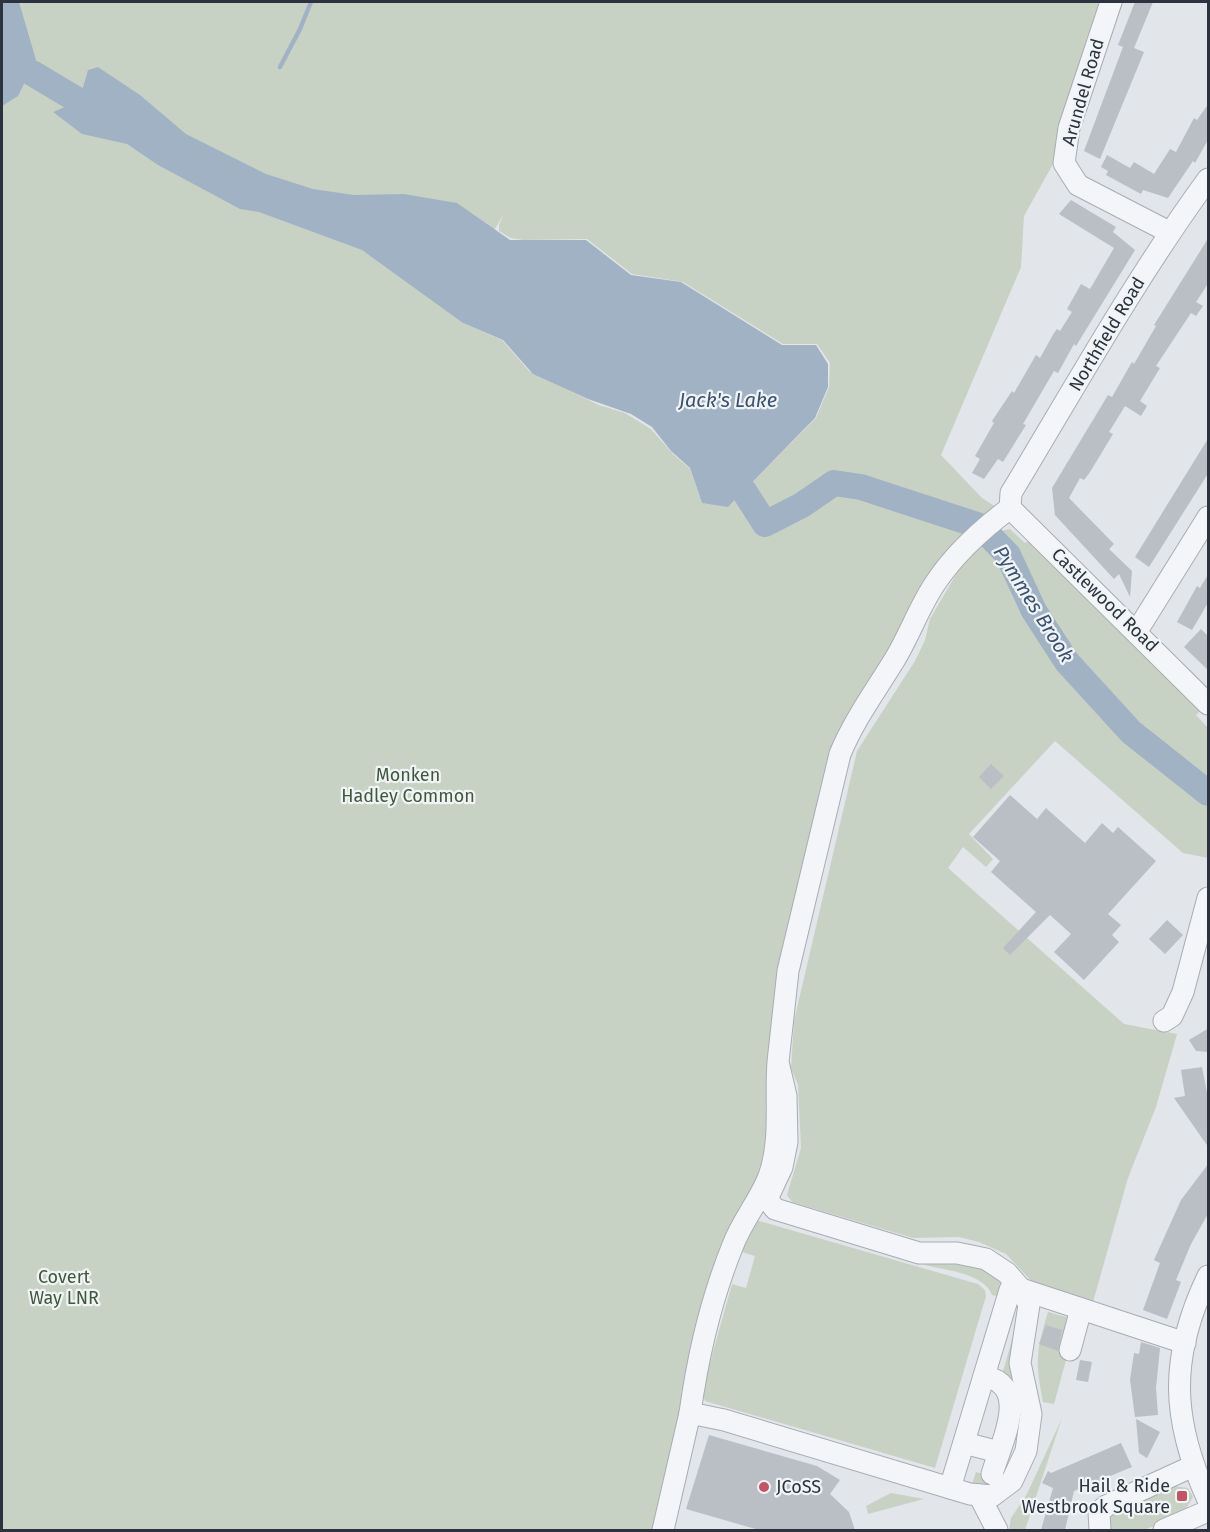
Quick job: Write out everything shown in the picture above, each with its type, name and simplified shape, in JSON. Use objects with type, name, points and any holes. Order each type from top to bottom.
[{"type":"street","name":"Arundel Road","points":[[1111,2],[1069,128],[1064,163],[1078,185],[1169,232]]},
{"type":"street","name":"Northfield Road","points":[[1010,501],[1169,232],[1209,179]]},
{"type":"street","points":[[663,1530],[690,1413],[697,1363],[714,1299],[733,1243],[769,1175],[777,1131],[778,1062],[788,970],[840,754],[848,734],[908,636],[934,585],[954,557],[1010,501]]},
{"type":"street","name":"Castlewood Road","points":[[1010,501],[1209,704]]},
{"type":"street","points":[[1137,631],[1209,517]]},
{"type":"street","points":[[1164,1021],[1172,1016],[1180,998],[1209,898]]},
{"type":"street","points":[[690,1413],[724,1420],[980,1495],[992,1496],[1012,1481],[1026,1451],[1031,1414],[1020,1363],[1029,1305],[1021,1289],[1007,1273],[987,1258],[957,1253],[919,1253],[775,1209],[767,1199],[782,1167],[787,1142],[786,1096],[778,1062]]},
{"type":"street","points":[[1209,1276],[1185,1343],[1180,1374],[1179,1404],[1183,1434],[1193,1467],[1209,1500]]},
{"type":"street","points":[[950,1488],[1010,1290],[1021,1289],[1185,1343]]},
{"type":"street","points":[[1070,1350],[1081,1309]]},
{"type":"street","points":[[984,1376],[1007,1389],[1013,1407],[992,1474]]},
{"type":"street","points":[[964,1443],[999,1452]]},
{"type":"street","points":[[1100,1530],[1099,1512],[1106,1506],[1193,1467]]},
{"type":"street","points":[[980,1495],[997,1530]]},
{"type":"street","points":[[1164,1530],[1209,1511]]},
{"type":"green space","name":"Monken Hadley Common","points":[[2,2],[1104,2],[1087,37],[1053,164],[1024,216],[1021,267],[941,455],[982,498],[1004,512],[988,525],[836,742],[769,1156],[704,1306],[681,1393],[683,1426],[658,1530],[2,1530]],"holes":[[[504,214],[499,231],[511,238],[523,240],[587,239],[632,274],[683,282],[783,344],[817,344],[830,363],[829,387],[816,418],[729,506],[702,503],[690,469],[651,429],[625,413],[599,405],[529,371],[502,340],[463,323],[470,245],[495,229]]]},
{"type":"green space","points":[[1010,529],[1025,543],[1031,539],[1200,711],[1196,715],[1208,728],[1208,858],[1183,853],[1055,741],[969,834],[993,859],[986,867],[963,847],[948,868],[1124,1024],[1177,1034],[1156,1107],[1128,1178],[1093,1302],[1038,1288],[1006,1254],[979,1242],[959,1237],[913,1238],[792,1202],[787,1195],[801,1148],[798,1085],[791,1068],[794,1021],[857,751],[915,661],[925,640],[930,619],[962,564],[999,531]]},
{"type":"green space","points":[[759,1221],[978,1284],[985,1290],[986,1296],[935,1468],[705,1401],[702,1391],[732,1284],[746,1288],[755,1256],[742,1252],[754,1223]]},
{"type":"green space","points":[[921,1258],[960,1258],[1004,1278],[1003,1298],[992,1295],[988,1288],[972,1277],[925,1265]]},
{"type":"green space","points":[[1016,1292],[1022,1310],[1022,1319],[1014,1363],[1025,1412],[1025,1425],[1020,1454],[1014,1467],[1007,1478],[997,1485],[985,1489],[971,1487],[976,1472],[996,1479],[1001,1470],[1010,1473],[1023,1429],[1015,1426],[1021,1403],[1017,1402],[1009,1381],[1002,1375],[1021,1308],[1011,1305]]},
{"type":"green space","points":[[1048,1312],[1077,1320],[1054,1404],[1043,1402],[1038,1366],[1039,1347]]},
{"type":"green space","points":[[1062,1418],[1025,1530],[1009,1530],[1011,1518],[1027,1494]]},
{"type":"green space","points":[[1174,1486],[1188,1488],[1193,1497],[1187,1507],[1189,1512],[1144,1530],[1109,1530],[1105,1516]]},
{"type":"green space","points":[[891,1493],[924,1499],[868,1514],[866,1506]]},
{"type":"water","points":[[2,2],[19,2],[36,60],[18,96],[2,106]]},
{"type":"water","name":"Jack's Lake","points":[[98,67],[140,95],[186,134],[266,174],[313,189],[354,195],[404,194],[457,203],[510,240],[586,240],[631,275],[681,282],[782,345],[816,345],[828,364],[828,387],[815,418],[728,507],[702,503],[690,468],[671,451],[652,427],[631,414],[588,399],[533,374],[503,340],[463,323],[362,250],[259,212],[240,209],[158,165],[127,144],[82,134],[53,112],[79,101],[88,70]]},
{"type":"building","points":[[1135,2],[1153,2],[1134,48],[1144,52],[1100,159],[1084,151],[1123,47],[1118,45]]},
{"type":"building","points":[[1209,103],[1209,138],[1195,163],[1193,161],[1168,198],[1143,190],[1141,194],[1106,175],[1108,171],[1101,167],[1107,155],[1130,168],[1134,162],[1154,174],[1170,149],[1176,152],[1194,118],[1197,120]]},
{"type":"building","points":[[1071,200],[1116,227],[1113,232],[1135,250],[1076,346],[1074,344],[1058,373],[1054,371],[1023,424],[1026,425],[1003,462],[998,459],[984,479],[972,473],[980,459],[975,456],[994,423],[992,421],[1012,391],[1014,393],[1036,355],[1040,358],[1054,333],[1057,329],[1060,331],[1072,312],[1067,309],[1081,284],[1090,289],[1114,248],[1059,214]]},
{"type":"building","points":[[1209,237],[1209,282],[1196,302],[1203,306],[1196,316],[1191,313],[1156,366],[1160,368],[1140,401],[1147,406],[1141,416],[1125,406],[1109,432],[1113,434],[1090,472],[1084,480],[1080,478],[1069,498],[1114,544],[1109,549],[1132,571],[1130,597],[1119,574],[1114,579],[1055,515],[1052,488],[1108,395],[1112,397],[1132,362],[1134,364],[1156,326],[1154,325]]},
{"type":"building","points":[[1209,437],[1209,472],[1149,567],[1135,557]]},
{"type":"building","points":[[1209,573],[1209,601],[1192,630],[1177,622],[1197,586],[1200,588]]},
{"type":"building","points":[[1201,629],[1209,637],[1209,671],[1184,647]]},
{"type":"building","points":[[991,764],[1004,776],[991,789],[979,777]]},
{"type":"building","points":[[1010,795],[1037,819],[1046,808],[1085,843],[1102,823],[1113,833],[1118,827],[1156,861],[1108,914],[1121,925],[1112,935],[1119,942],[1084,980],[1054,952],[1071,934],[1050,915],[1010,955],[1003,948],[1036,912],[991,872],[1000,861],[973,837]]},
{"type":"building","points":[[1167,920],[1183,935],[1165,954],[1149,939]]},
{"type":"building","points":[[1209,1028],[1209,1052],[1196,1051],[1189,1040]]},
{"type":"building","points":[[1202,1067],[1209,1103],[1209,1148],[1174,1098],[1185,1096],[1181,1070]]},
{"type":"building","points":[[1209,1163],[1209,1212],[1191,1244],[1176,1280],[1181,1282],[1167,1319],[1143,1310],[1160,1263],[1154,1260],[1181,1200]]},
{"type":"building","points":[[1046,1325],[1062,1330],[1058,1351],[1039,1344]]},
{"type":"building","points":[[1141,1342],[1160,1348],[1156,1388],[1158,1415],[1135,1417],[1130,1380],[1134,1353],[1139,1354]]},
{"type":"building","points":[[1080,1360],[1092,1362],[1088,1382],[1076,1380]]},
{"type":"building","points":[[1136,1419],[1160,1432],[1147,1458],[1139,1453]]},
{"type":"building","name":"JCoSS","points":[[709,1435],[817,1466],[840,1480],[830,1494],[849,1512],[855,1530],[759,1530],[686,1509]]},
{"type":"building","points":[[1121,1443],[1132,1467],[1074,1491],[1065,1530],[1041,1530],[1053,1488],[1042,1483],[1048,1471],[1051,1473]]},
{"type":"waterway","points":[[280,67],[311,2]]},
{"type":"waterway","points":[[32,73],[79,101]]},
{"type":"waterway","name":"Pymmes Brook","points":[[744,491],[765,524],[802,505],[834,483],[861,487],[980,526],[1008,555],[1034,611],[1067,662],[1131,732],[1208,793]]},
{"type":"place","name":"JCoSS","points":[[764,1487]]},
{"type":"place","name":"Hail & Ride Westbrook Square","points":[[1182,1496]]},
{"type":"park label","name":"Covert Way LNR","points":[[64,1287]]}]
